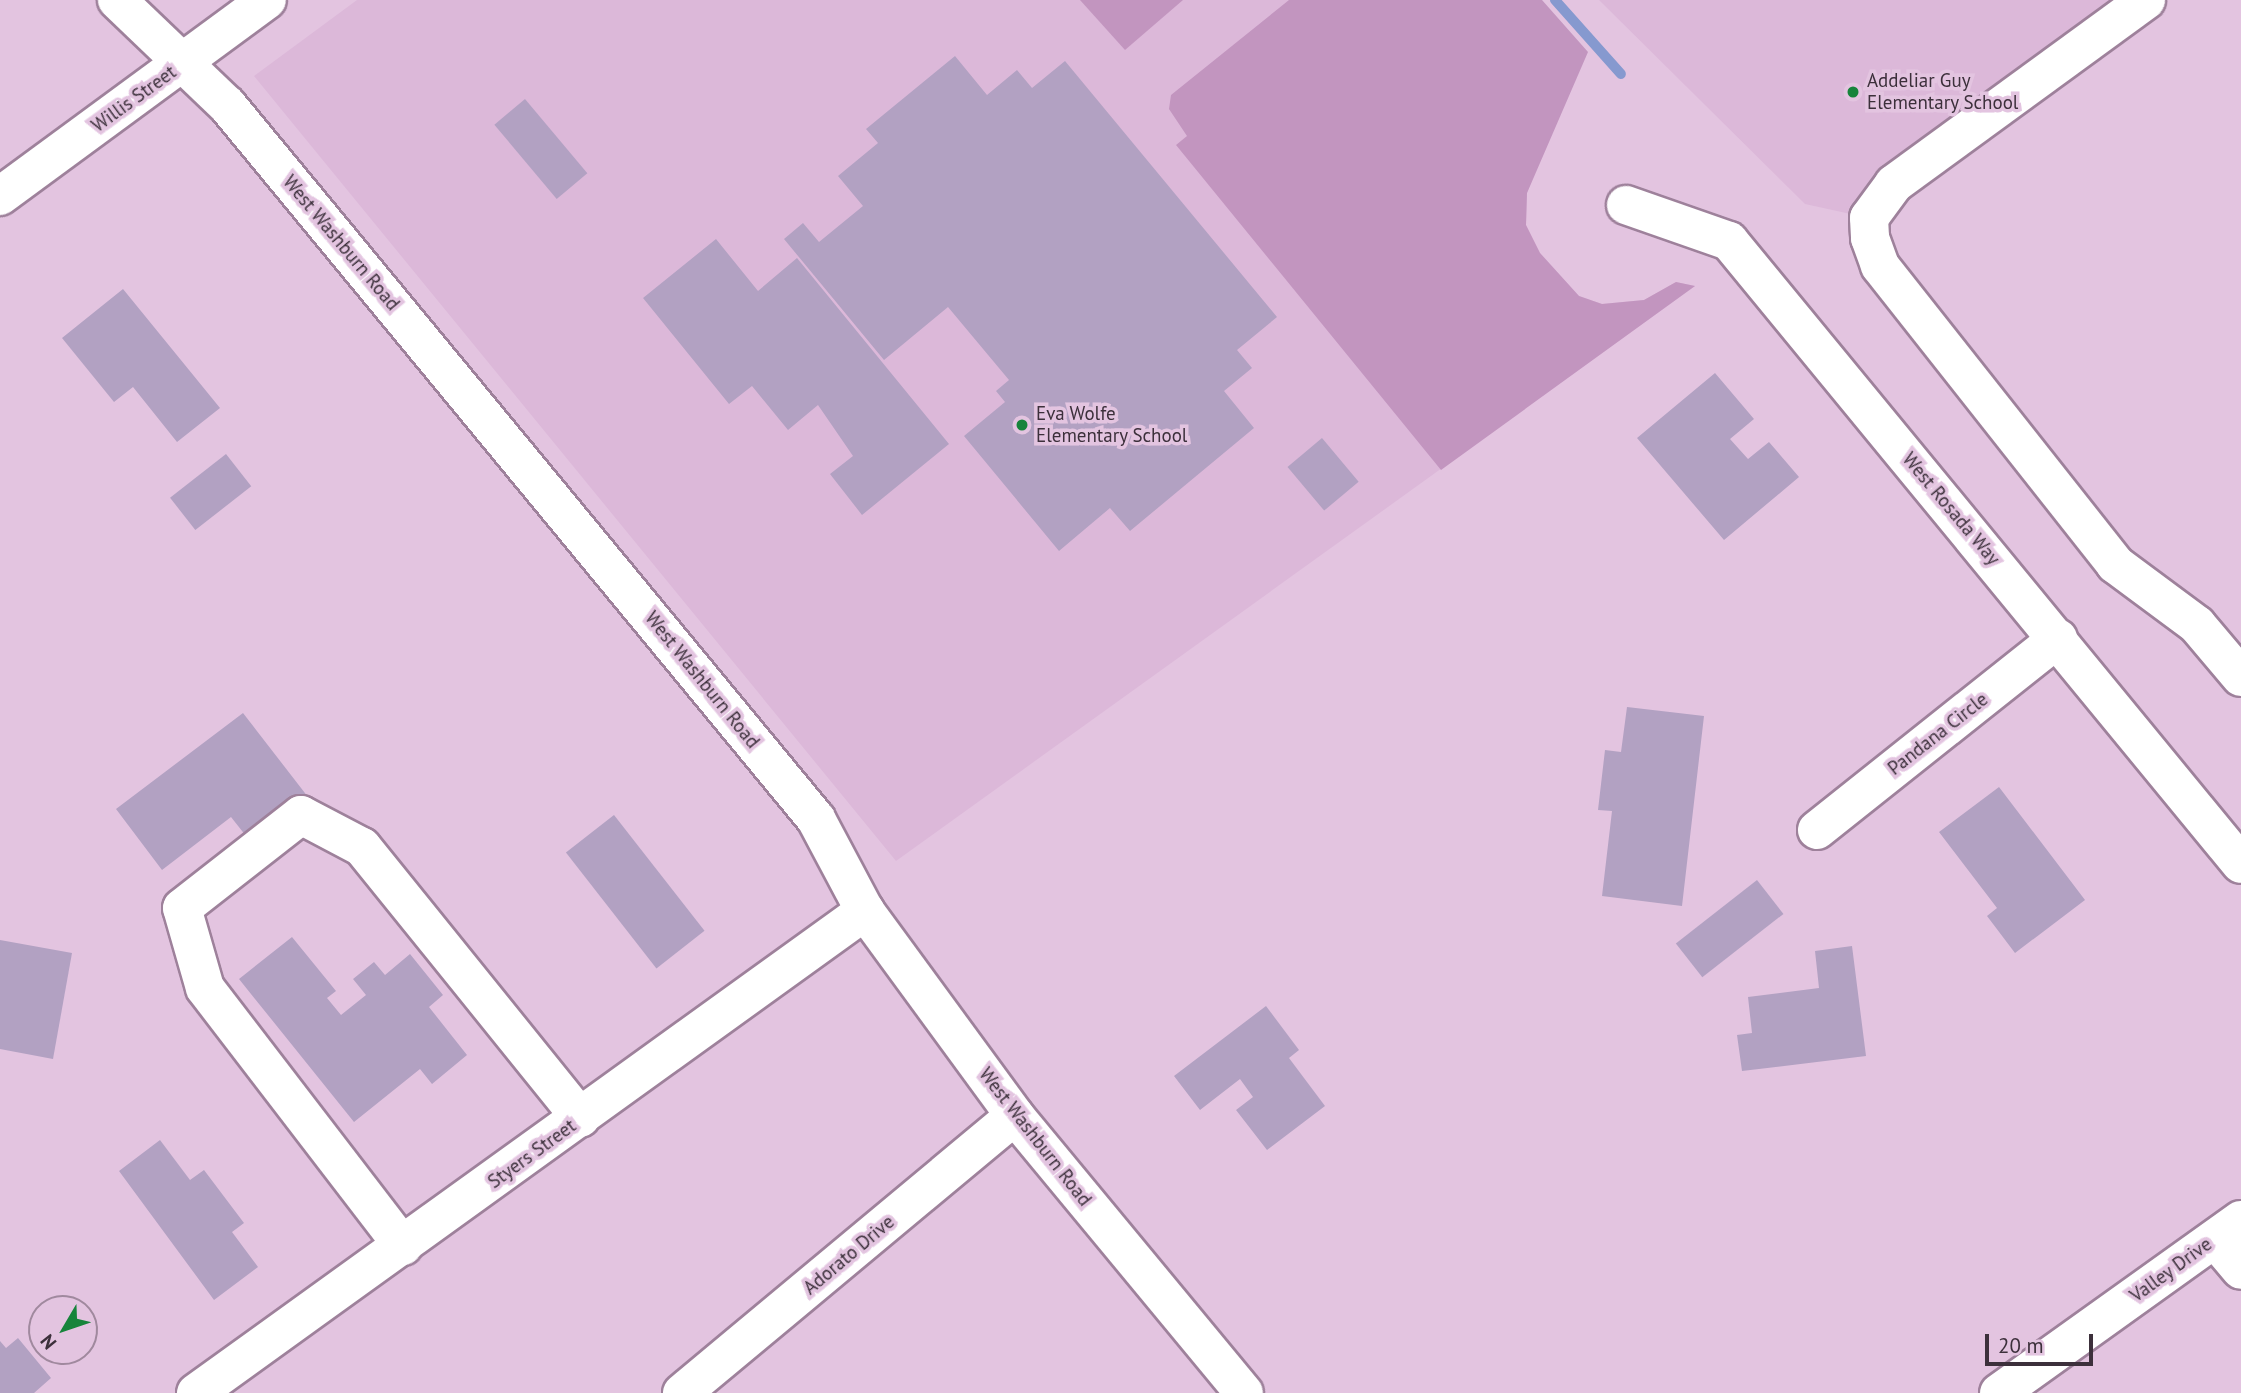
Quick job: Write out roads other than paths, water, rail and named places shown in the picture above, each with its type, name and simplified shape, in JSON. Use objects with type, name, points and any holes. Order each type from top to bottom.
[{"type":"street","name":"West Washburn Road","points":[[117,0],[227,105],[816,819],[865,911],[1016,1116],[1244,1393]]},
{"type":"street","name":"Willis Street","points":[[0,196],[267,0]]},
{"type":"street","points":[[2146,0],[1894,184],[1868,218],[1870,238],[1880,266],[2115,564],[2197,625],[2241,677]]},
{"type":"street","name":"West Rosada Way","points":[[1626,205],[1729,241],[2058,638],[2241,864]]},
{"type":"street","name":"Pandana Circle","points":[[1817,830],[2058,638]]},
{"type":"street","points":[[402,1246],[205,988],[182,908],[301,815],[362,847],[581,1118]]},
{"type":"street","name":"Styers Street","points":[[196,1393],[865,911]]},
{"type":"street","name":"Adorato Drive","points":[[682,1393],[1016,1116]]},
{"type":"street","points":[[2228,1229],[2241,1270]]},
{"type":"street","name":"Valley Drive","points":[[1999,1393],[2228,1229]]},
{"type":"waterway","points":[[1555,0],[1621,74]]},
{"type":"place","name":"Addeliar Guy Elementary School","points":[[1853,92]]},
{"type":"place","name":"Eva Wolfe Elementary School","points":[[1022,425]]}]
